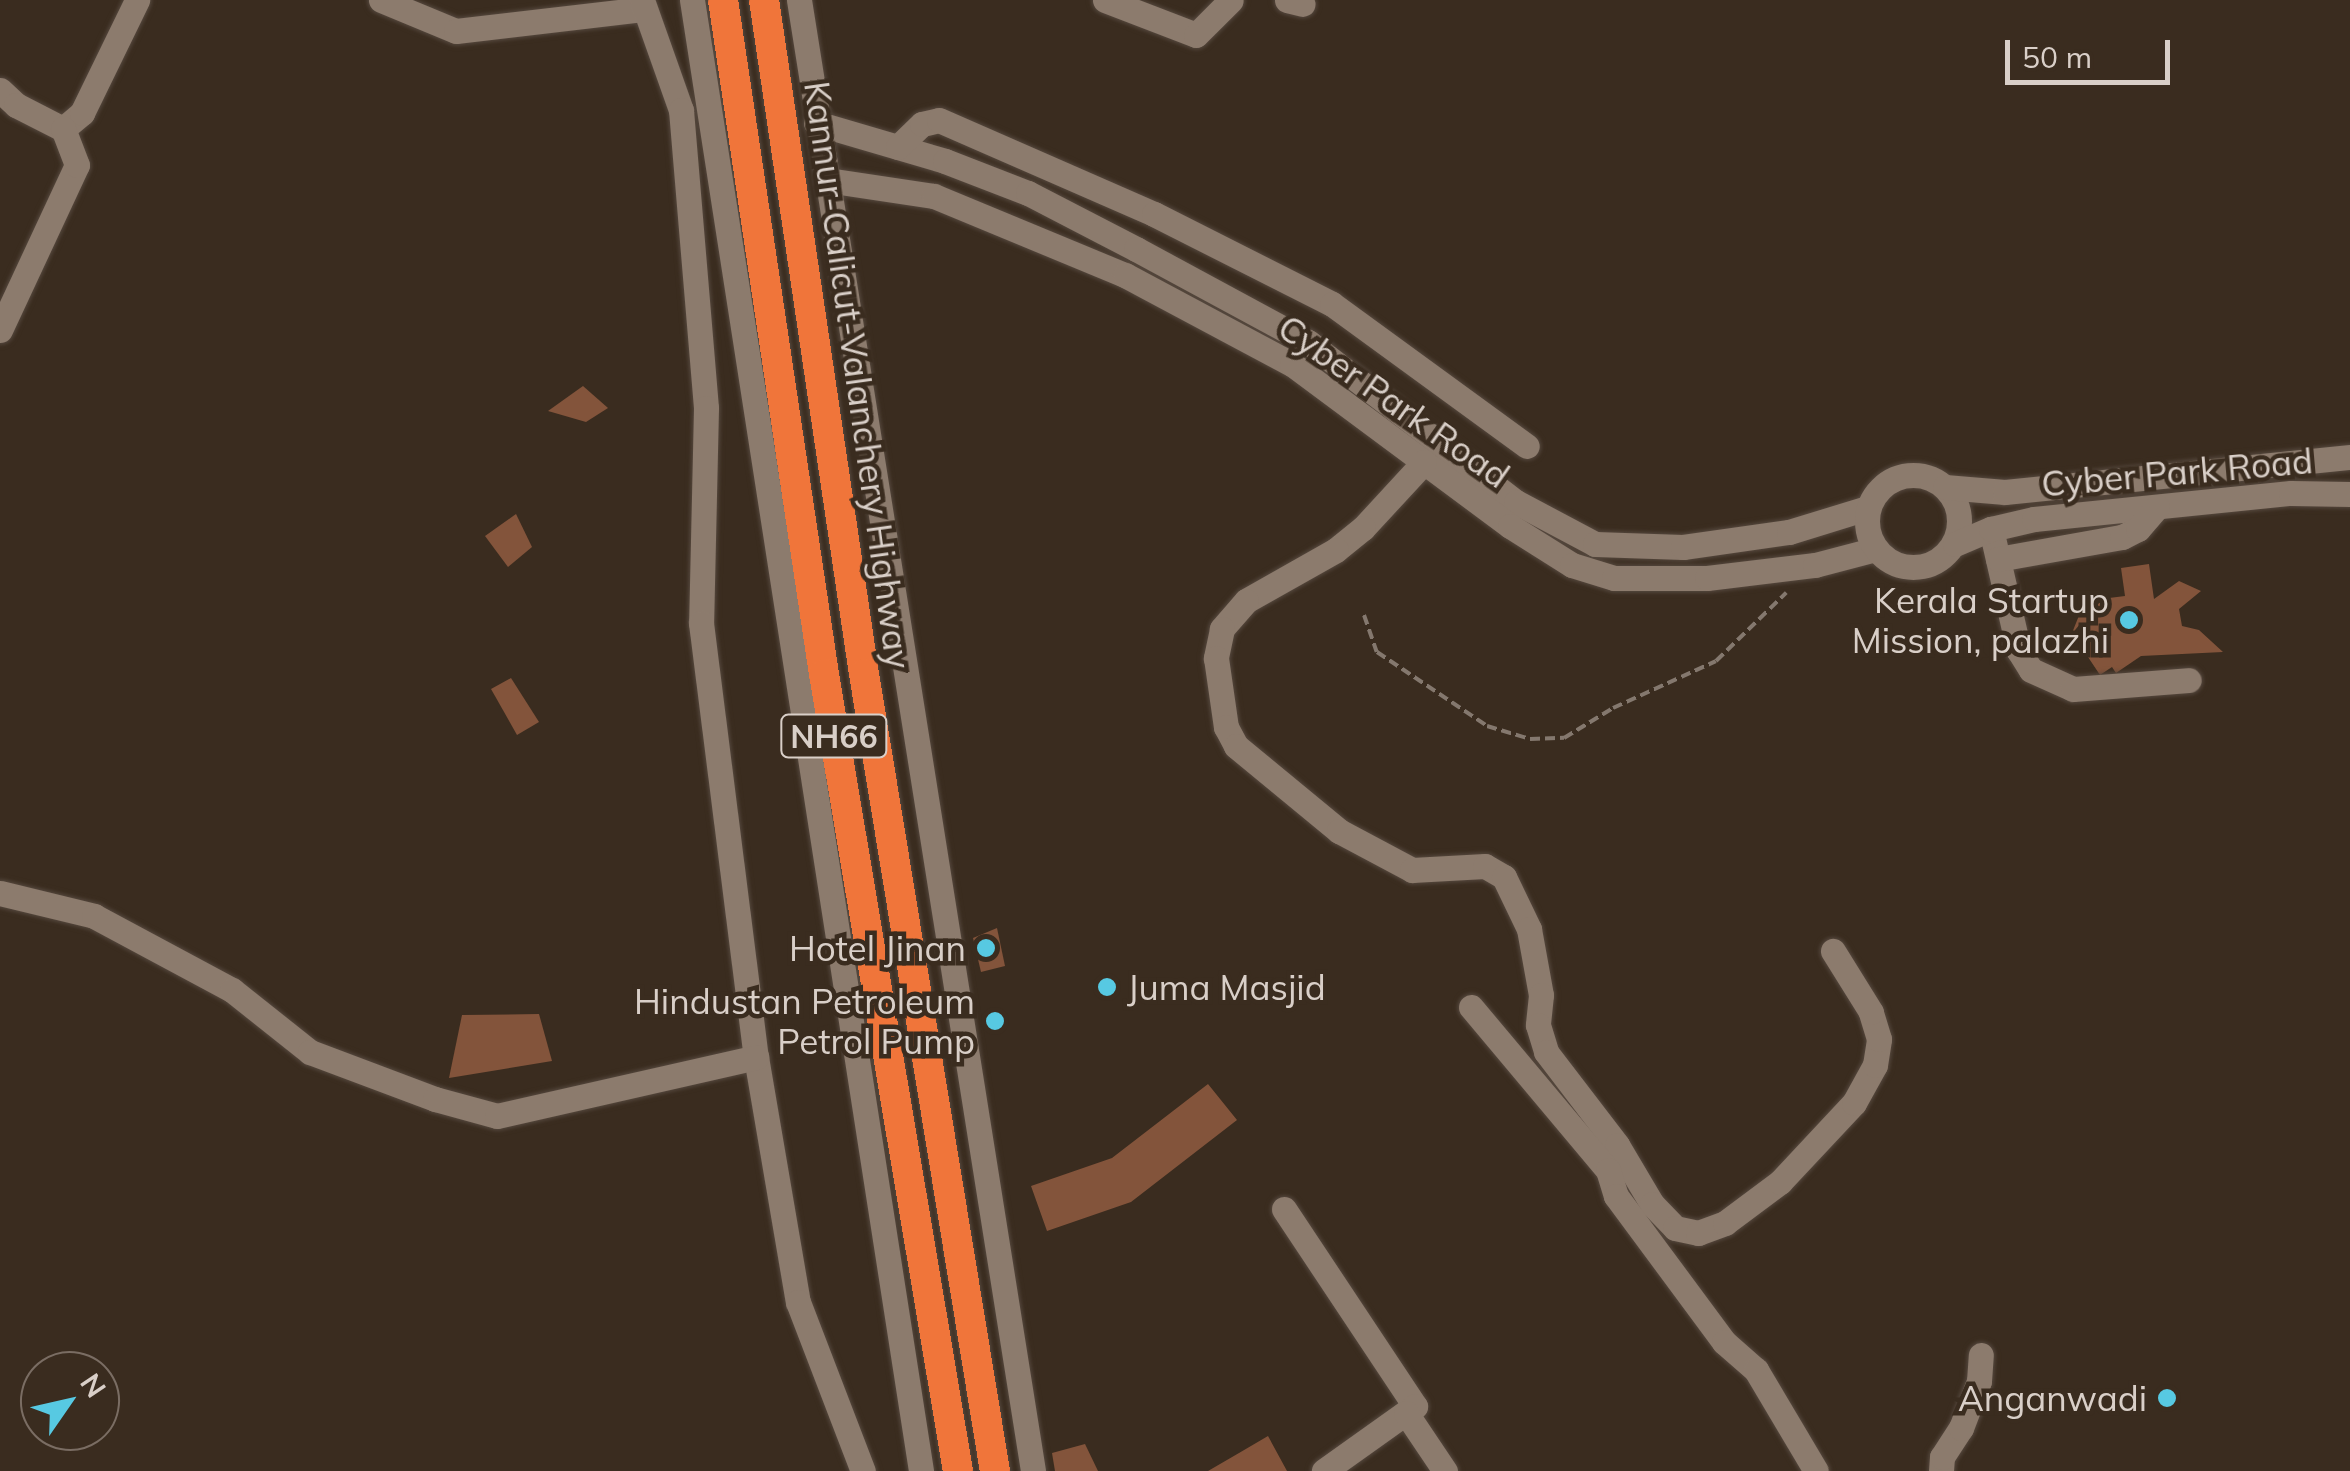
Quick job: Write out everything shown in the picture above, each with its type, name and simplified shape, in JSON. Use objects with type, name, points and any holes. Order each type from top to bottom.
[{"type":"highway","name":"NH66","points":[[723,0],[824,674],[958,1471]]},
{"type":"highway","name":"Kannur-Calicut-Valanchery Highway","points":[[764,0],[864,674],[996,1471]]},
{"type":"street","points":[[63,128],[82,113],[137,0]]},
{"type":"street","points":[[381,0],[456,31],[643,5],[681,110],[706,408],[702,623],[756,1058],[798,1302],[863,1471]]},
{"type":"street","points":[[692,0],[921,1471]]},
{"type":"street","points":[[799,0],[1033,1471]]},
{"type":"street","points":[[1106,0],[1196,35],[1231,0]]},
{"type":"street","points":[[0,90],[16,105],[63,128],[78,165],[0,330]]},
{"type":"street","points":[[898,146],[922,124],[939,120],[1154,214],[1332,304],[1527,446]]},
{"type":"street","points":[[816,123],[898,146],[1028,193],[1308,342],[1516,502],[1595,544],[1683,547],[1789,532],[1867,508],[1888,481],[1918,474],[1945,487],[2005,492],[2350,457]]},
{"type":"street","name":"Cyber Park Road","points":[[826,180],[934,196],[1126,275],[1292,364],[1572,565],[1614,578],[1707,578],[1815,565],[1876,549]]},
{"type":"street","points":[[1424,462],[1364,528],[1336,550],[1246,601],[1222,629],[1216,658],[1226,727],[1236,746],[1338,831],[1412,870],[1485,866],[1504,877],[1529,929],[1541,996],[1538,1025],[1556,1087],[1608,1170],[1616,1196],[1699,1312],[1724,1342],[1756,1370],[1816,1471]]},
{"type":"street","points":[[1867,508],[1869,535],[1876,549],[1902,566],[1932,564],[1954,544],[1960,514],[1945,487]]},
{"type":"street","name":"Cyber Park Road","points":[[1954,544],[1991,529],[2034,519],[2291,493],[2350,494]]},
{"type":"street","points":[[1998,558],[2122,537],[2138,528],[2157,507]]},
{"type":"street","points":[[1991,529],[2019,650],[2030,670],[2073,688],[2190,680]]},
{"type":"street","points":[[0,893],[94,916],[232,990],[310,1052],[435,1099],[497,1116],[756,1058]]},
{"type":"street","points":[[1471,1007],[1618,1145],[1652,1204],[1675,1228],[1698,1233],[1725,1224],[1780,1182],[1854,1104],[1875,1065],[1879,1039],[1871,1012],[1833,951]]},
{"type":"street","points":[[1284,1210],[1415,1406],[1324,1471]]},
{"type":"street","points":[[1941,1471],[1942,1457],[1961,1428],[1980,1381],[1982,1355]]},
{"type":"street","points":[[1406,1413],[1446,1471]]},
{"type":"path","points":[[1364,615],[1377,652],[1487,726],[1530,738],[1564,738],[1613,708],[1716,661],[1815,565]]},
{"type":"building","points":[[583,386],[608,408],[586,422],[548,411]]},
{"type":"building","points":[[516,514],[532,547],[508,567],[485,536]]},
{"type":"building","name":"Kerala Startup Mission, palazhi","points":[[2149,564],[2154,599],[2179,581],[2201,591],[2179,609],[2182,626],[2199,630],[2223,652],[2141,656],[2116,673],[2112,667],[2100,675],[2072,633],[2080,613],[2109,598],[2125,596],[2121,568]]},
{"type":"building","points":[[511,678],[539,722],[517,735],[491,689]]},
{"type":"building","points":[[997,928],[1005,966],[981,972],[973,938]]},
{"type":"building","points":[[539,1014],[552,1061],[449,1078],[462,1015]]},
{"type":"building","points":[[1208,1084],[1237,1120],[1131,1202],[1047,1231],[1031,1186],[1112,1158]]},
{"type":"building","points":[[1268,1436],[1287,1471],[1208,1471],[1239,1453]]},
{"type":"building","points":[[1085,1444],[1098,1471],[1055,1471],[1052,1453]]},
{"type":"place","name":"Kerala Startup Mission, palazhi","points":[[2129,620]]},
{"type":"place","name":"Hotel Jinan","points":[[986,948]]},
{"type":"place","name":"Juma Masjid","points":[[1107,987]]},
{"type":"place","name":"Hindustan Petroleum Petrol Pump","points":[[995,1021]]},
{"type":"place","name":"Anganwadi","points":[[2167,1398]]}]
